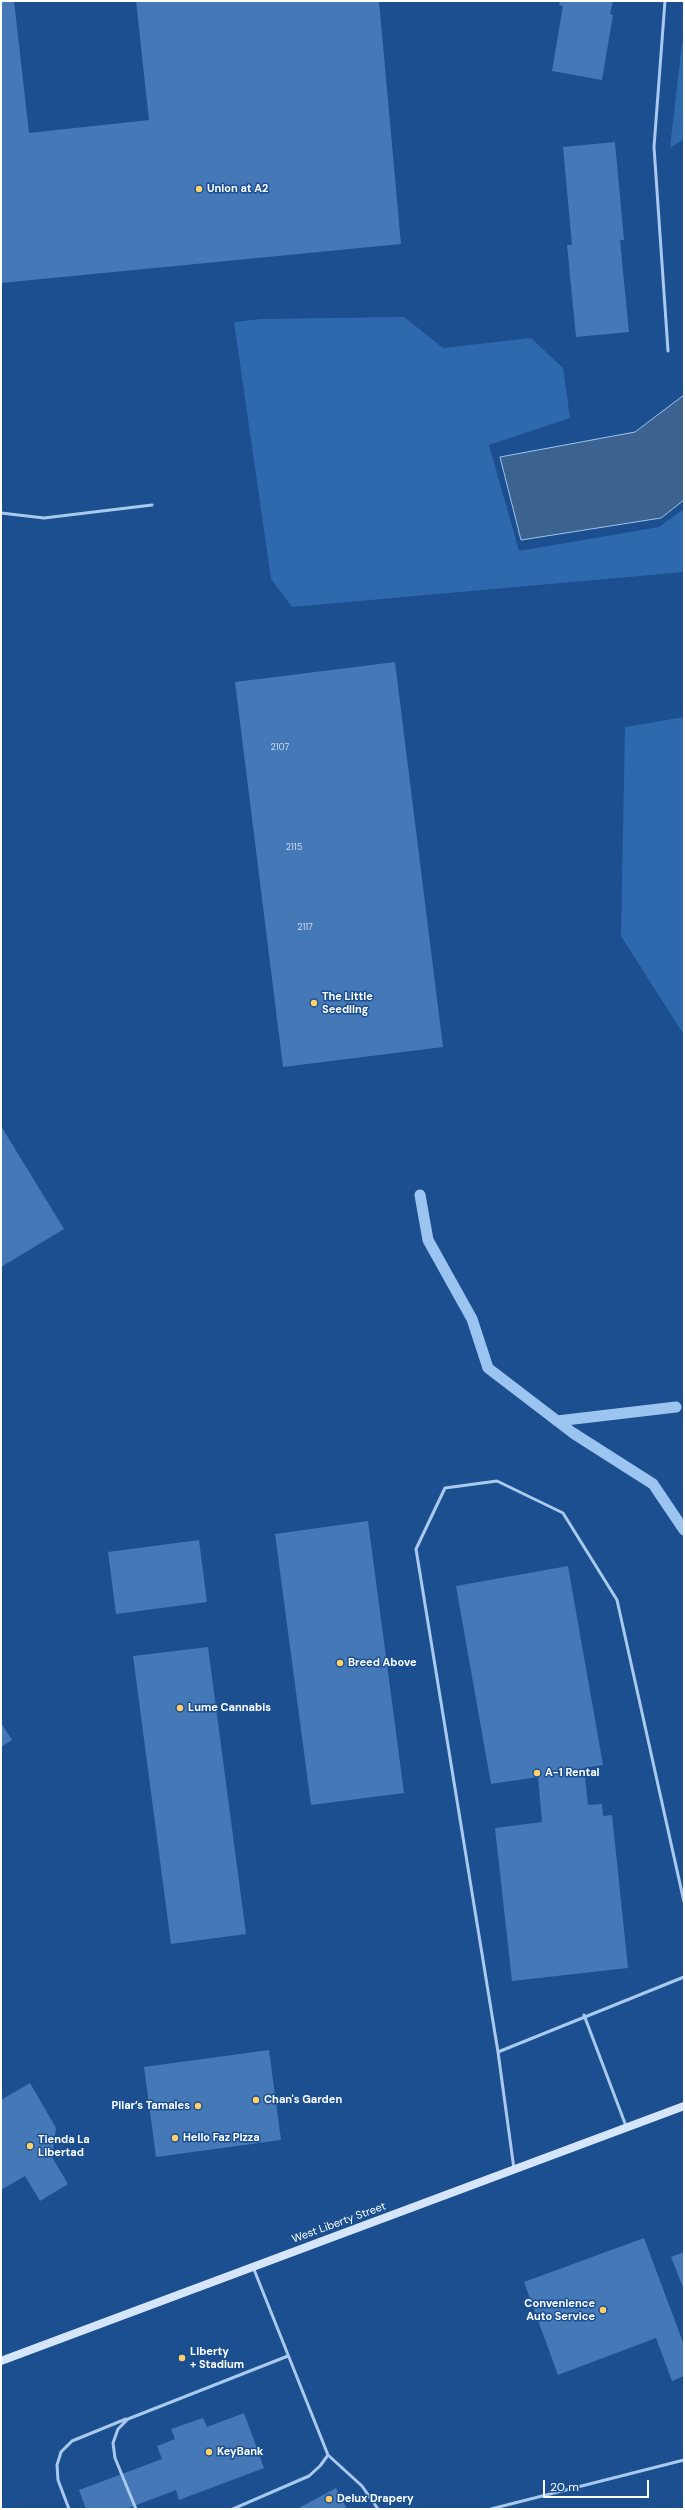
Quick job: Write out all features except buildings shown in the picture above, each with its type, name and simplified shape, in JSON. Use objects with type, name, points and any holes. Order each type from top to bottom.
[{"type":"main road","name":"West Liberty Street","points":[[1,2361],[684,2106]]},
{"type":"lane","points":[[665,1],[654,147],[668,351]]},
{"type":"lane","points":[[1,513],[44,518],[152,505]]},
{"type":"lane","points":[[514,2170],[498,2052],[416,1549],[445,1488],[497,1481],[563,1513],[617,1600],[684,1902]]},
{"type":"lane","points":[[498,2052],[584,2015],[684,1977]]},
{"type":"lane","points":[[584,2015],[626,2128]]},
{"type":"lane","points":[[252,2267],[328,2455],[362,2486],[378,2509]]},
{"type":"lane","points":[[69,2509],[58,2480],[57,2465],[61,2452],[72,2441],[288,2356]]},
{"type":"lane","points":[[128,2419],[118,2429],[113,2442],[115,2458],[136,2509]]},
{"type":"lane","points":[[233,2509],[309,2476],[320,2466],[328,2455]]},
{"type":"lane","points":[[491,2509],[684,2460]]},
{"type":"shaded area","points":[[684,40],[684,139],[670,148],[682,43]]},
{"type":"shaded area","points":[[404,317],[443,348],[531,338],[563,368],[570,418],[489,445],[519,551],[659,527],[684,509],[684,572],[292,607],[271,579],[234,322],[261,319]]},
{"type":"shaded area","points":[[684,395],[684,500],[661,518],[521,540],[500,457],[635,432]]},
{"type":"shaded area","points":[[684,717],[684,1035],[621,936],[625,727]]},
{"type":"waterway","points":[[420,1195],[428,1240],[472,1319],[488,1368],[573,1433],[653,1484],[684,1530]]},
{"type":"waterway","points":[[557,1421],[676,1407]]},
{"type":"place","name":"Union at A2","points":[[199,189]]},
{"type":"place","name":"The Little Seedling","points":[[314,1003]]},
{"type":"place","name":"Breed Above","points":[[340,1663]]},
{"type":"place","name":"Lume Cannabis","points":[[180,1708]]},
{"type":"place","name":"A-1 Rental","points":[[537,1773]]},
{"type":"place","name":"Chan's Garden","points":[[256,2100]]},
{"type":"place","name":"Pilar’s Tamales","points":[[198,2106]]},
{"type":"place","name":"Hello Faz Pizza","points":[[175,2138]]},
{"type":"place","name":"Tienda La Libertad","points":[[30,2146]]},
{"type":"place","name":"Convenience Auto Service","points":[[603,2310]]},
{"type":"place","name":"Liberty + Stadium","points":[[182,2358]]},
{"type":"place","name":"KeyBank","points":[[209,2452]]},
{"type":"place","name":"Delux Drapery","points":[[329,2499]]}]
